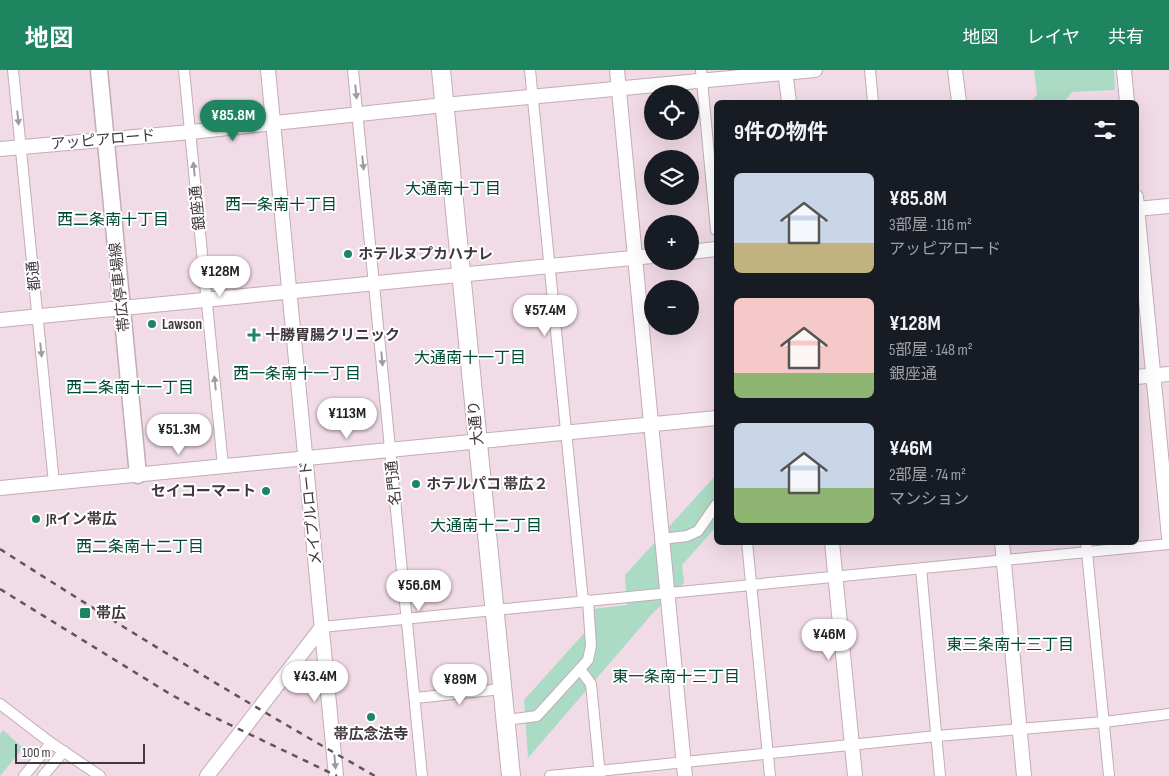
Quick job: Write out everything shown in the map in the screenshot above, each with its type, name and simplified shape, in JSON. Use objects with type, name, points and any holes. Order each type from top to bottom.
[{"type":"highway","name":"大通り","points":[[442,70],[510,776]]},
{"type":"main road","name":"帯広停車場線","points":[[99,70],[138,475]]},
{"type":"street","name":"都通","points":[[13,70],[54,483]]},
{"type":"street","name":"銀座通","points":[[184,70],[224,466]]},
{"type":"street","name":"メイプルロード","points":[[268,70],[336,776]]},
{"type":"street","name":"名門通","points":[[353,70],[422,776]]},
{"type":"street","points":[[506,720],[537,716],[588,660],[591,646],[530,70]]},
{"type":"street","points":[[617,70],[684,769]]},
{"type":"street","name":"アッピアロード","points":[[0,149],[619,89],[701,76],[815,70]]},
{"type":"street","points":[[870,70],[873,100]]},
{"type":"street","points":[[955,70],[958,100]]},
{"type":"street","points":[[1124,70],[1128,100]]},
{"type":"street","points":[[786,71],[788,100]]},
{"type":"street","points":[[701,76],[714,209]]},
{"type":"street","points":[[1139,205],[1169,206]]},
{"type":"street","points":[[1139,225],[1169,537]]},
{"type":"street","points":[[699,251],[714,249]]},
{"type":"street","points":[[0,320],[644,257]]},
{"type":"street","points":[[1139,377],[1169,374]]},
{"type":"street","points":[[0,488],[714,418]]},
{"type":"street","points":[[662,540],[687,536],[698,531],[714,508]]},
{"type":"street","points":[[207,776],[322,627],[1004,560],[1086,547],[1169,544]]},
{"type":"street","points":[[747,545],[770,776]]},
{"type":"street","points":[[832,545],[855,776]]},
{"type":"street","points":[[1002,545],[1024,776]]},
{"type":"street","points":[[1086,547],[1109,776]]},
{"type":"street","points":[[921,568],[940,776]]},
{"type":"street","points":[[580,669],[591,684],[600,773]]},
{"type":"street","points":[[415,698],[502,688]]},
{"type":"street","points":[[0,704],[51,743],[100,776]]},
{"type":"street","points":[[550,776],[684,769],[768,753],[1019,728],[1104,722],[1169,714]]},
{"type":"street","points":[[24,776],[51,743]]},
{"type":"street","points":[[43,776],[64,752]]},
{"type":"green space","points":[[1034,70],[1114,70],[1115,90],[1072,92],[1066,100],[1032,100],[1037,95]]},
{"type":"green space","points":[[714,477],[714,529],[682,565],[684,583],[652,614],[528,758],[524,700],[594,622],[593,609],[627,605],[625,575]]},
{"type":"green space","points":[[3,730],[23,748],[0,776],[0,734]]},
{"type":"railway","points":[[0,549],[186,665],[375,776]]},
{"type":"railway","points":[[0,589],[170,694],[199,710],[337,776]]},
{"type":"place","name":"ホテルヌプカハナレ","points":[[348,254]]},
{"type":"place","name":"Lawson","points":[[152,324]]},
{"type":"place","name":"十勝胃腸クリニック","points":[[254,335]]},
{"type":"place","name":"ホテルパコ 帯広２","points":[[416,484]]},
{"type":"place","name":"セイコーマート","points":[[266,491]]},
{"type":"place","name":"JRイン帯広","points":[[36,519]]},
{"type":"place","name":"帯広","points":[[85,613]]},
{"type":"place","name":"帯広念法寺","points":[[371,717]]},
{"type":"district","name":"大通南十丁目","points":[[453,189]]},
{"type":"district","name":"西一条南十丁目","points":[[281,205]]},
{"type":"district","name":"西二条南十丁目","points":[[113,220]]},
{"type":"district","name":"大通南十一丁目","points":[[470,358]]},
{"type":"district","name":"西一条南十一丁目","points":[[297,374]]},
{"type":"district","name":"西二条南十一丁目","points":[[130,388]]},
{"type":"district","name":"大通南十二丁目","points":[[486,526]]},
{"type":"district","name":"西二条南十二丁目","points":[[140,547]]},
{"type":"district","name":"東三条南十三丁目","points":[[1010,645]]},
{"type":"district","name":"東一条南十三丁目","points":[[676,677]]}]
